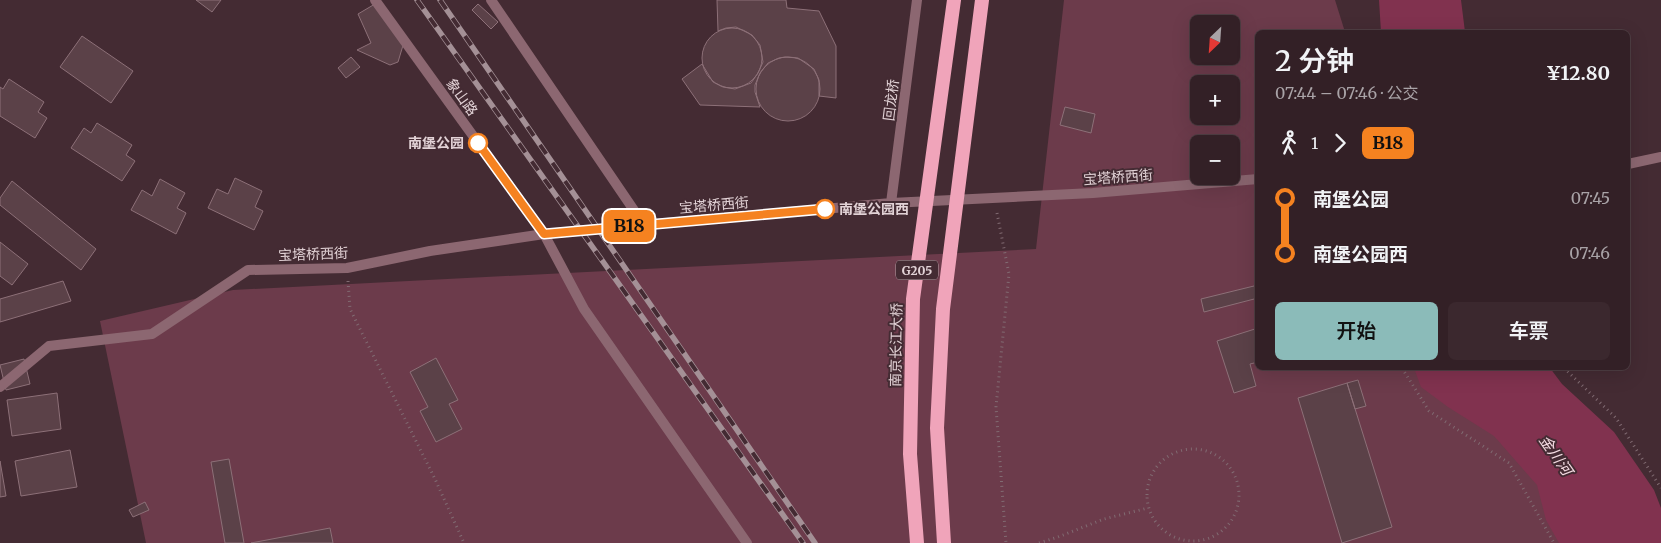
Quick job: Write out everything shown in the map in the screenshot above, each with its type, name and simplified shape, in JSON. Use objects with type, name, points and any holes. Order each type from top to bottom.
[{"type":"highway","name":"南京长江大桥","points":[[916,543],[910,454],[913,299],[954,0]]},
{"type":"highway","name":"G205","points":[[944,543],[937,428],[943,309],[982,0]]},
{"type":"street","name":"象山路","points":[[375,0],[544,234],[584,309],[747,543]]},
{"type":"street","points":[[491,0],[644,224]]},
{"type":"street","name":"回龙桥","points":[[891,203],[917,0]]},
{"type":"street","points":[[1630,164],[1661,157]]},
{"type":"street","name":"宝塔桥西街","points":[[0,387],[50,346],[152,334],[248,270],[347,268],[430,251],[544,234],[644,224],[891,203],[1093,193],[1255,179]]},
{"type":"path","points":[[997,213],[1009,274],[996,407],[1006,543]]},
{"type":"path","points":[[347,268],[350,309],[435,479],[464,543]]},
{"type":"path","points":[[1403,370],[1429,411],[1509,464],[1554,543]]},
{"type":"path","points":[[1566,370],[1616,418],[1661,488]]},
{"type":"path","points":[[1185,450],[1201,450],[1215,455],[1227,465],[1236,478],[1239,493],[1237,508],[1231,521],[1221,532],[1208,539],[1193,542],[1178,539],[1165,532],[1154,521],[1148,508],[1146,492],[1150,477],[1158,464],[1170,455],[1185,450]]},
{"type":"path","points":[[1039,543],[1104,519],[1148,508]]},
{"type":"shaded area","points":[[1064,0],[1335,0],[1344,30],[1255,30],[1255,370],[1480,370],[1577,543],[146,543],[100,321],[233,290],[1036,249]]},
{"type":"water","points":[[1379,0],[1461,0],[1465,30],[1381,30]]},
{"type":"water","name":"金川河","points":[[1415,370],[1552,370],[1562,384],[1614,432],[1654,490],[1661,508],[1661,543],[1559,543],[1546,520],[1537,485],[1494,436],[1448,407],[1421,387]]},
{"type":"building","points":[[196,0],[221,0],[212,12]]},
{"type":"building","points":[[717,0],[786,0],[787,8],[819,11],[836,46],[836,98],[819,96],[819,80],[814,69],[798,58],[785,57],[768,63],[760,73],[755,85],[755,92],[760,107],[700,105],[682,79],[702,64],[713,82],[723,87],[735,89],[751,83],[763,62],[760,45],[752,35],[736,27],[718,31]]},
{"type":"building","points":[[380,1],[404,42],[398,62],[390,65],[357,50],[371,43],[358,14]]},
{"type":"building","points":[[478,4],[498,22],[491,29],[472,10]]},
{"type":"building","points":[[726,28],[738,28],[749,33],[757,41],[762,52],[760,70],[749,83],[738,88],[726,88],[715,83],[707,75],[702,64],[702,52],[707,41],[715,33]]},
{"type":"building","points":[[82,36],[133,71],[111,103],[60,67]]},
{"type":"building","points":[[351,57],[360,67],[346,78],[338,68]]},
{"type":"building","points":[[788,57],[800,59],[811,66],[818,77],[820,89],[818,101],[811,112],[800,119],[788,121],[776,119],[765,112],[758,101],[756,89],[758,77],[765,66],[776,59]]},
{"type":"building","points":[[9,79],[44,102],[38,112],[47,118],[35,138],[0,116],[0,87],[3,89]]},
{"type":"building","points":[[1065,107],[1095,114],[1091,133],[1060,125]]},
{"type":"building","points":[[97,123],[132,145],[126,155],[135,161],[122,181],[71,148],[84,128],[91,133]]},
{"type":"building","points":[[235,178],[262,191],[255,207],[263,211],[254,230],[208,208],[217,189],[228,194]]},
{"type":"building","points":[[160,179],[185,193],[177,208],[186,213],[176,234],[131,210],[142,190],[152,196]]},
{"type":"building","points":[[12,181],[96,249],[81,270],[0,205],[0,198]]},
{"type":"building","points":[[0,242],[28,264],[12,285],[0,276]]},
{"type":"building","points":[[63,281],[71,301],[0,322],[0,299]]},
{"type":"building","points":[[1255,286],[1255,299],[1204,312],[1201,299]]},
{"type":"building","points":[[1255,329],[1255,363],[1250,364],[1256,386],[1234,393],[1217,341]]},
{"type":"building","points":[[436,358],[458,400],[449,404],[462,429],[436,442],[420,411],[428,407],[410,372]]},
{"type":"building","points":[[24,359],[30,384],[6,390],[0,365]]},
{"type":"building","points":[[1358,380],[1366,406],[1355,409],[1347,383]]},
{"type":"building","points":[[1347,383],[1392,527],[1342,543],[1298,398]]},
{"type":"building","points":[[57,393],[61,429],[12,436],[7,400]]},
{"type":"building","points":[[70,450],[77,487],[21,496],[15,461]]},
{"type":"building","points":[[229,459],[244,543],[225,543],[211,462]]},
{"type":"building","points":[[0,461],[6,496],[0,497]]},
{"type":"building","points":[[145,502],[149,510],[133,517],[129,510]]},
{"type":"building","points":[[330,528],[333,543],[251,543]]},
{"type":"railway","points":[[417,0],[803,543]]},
{"type":"railway","points":[[440,0],[815,543]]},
{"type":"bus line","name":"B18","points":[[478,143],[544,234],[825,209]]},
{"type":"place","name":"南堡公园","points":[[478,143]]},
{"type":"place","name":"南堡公园西","points":[[825,209]]}]
